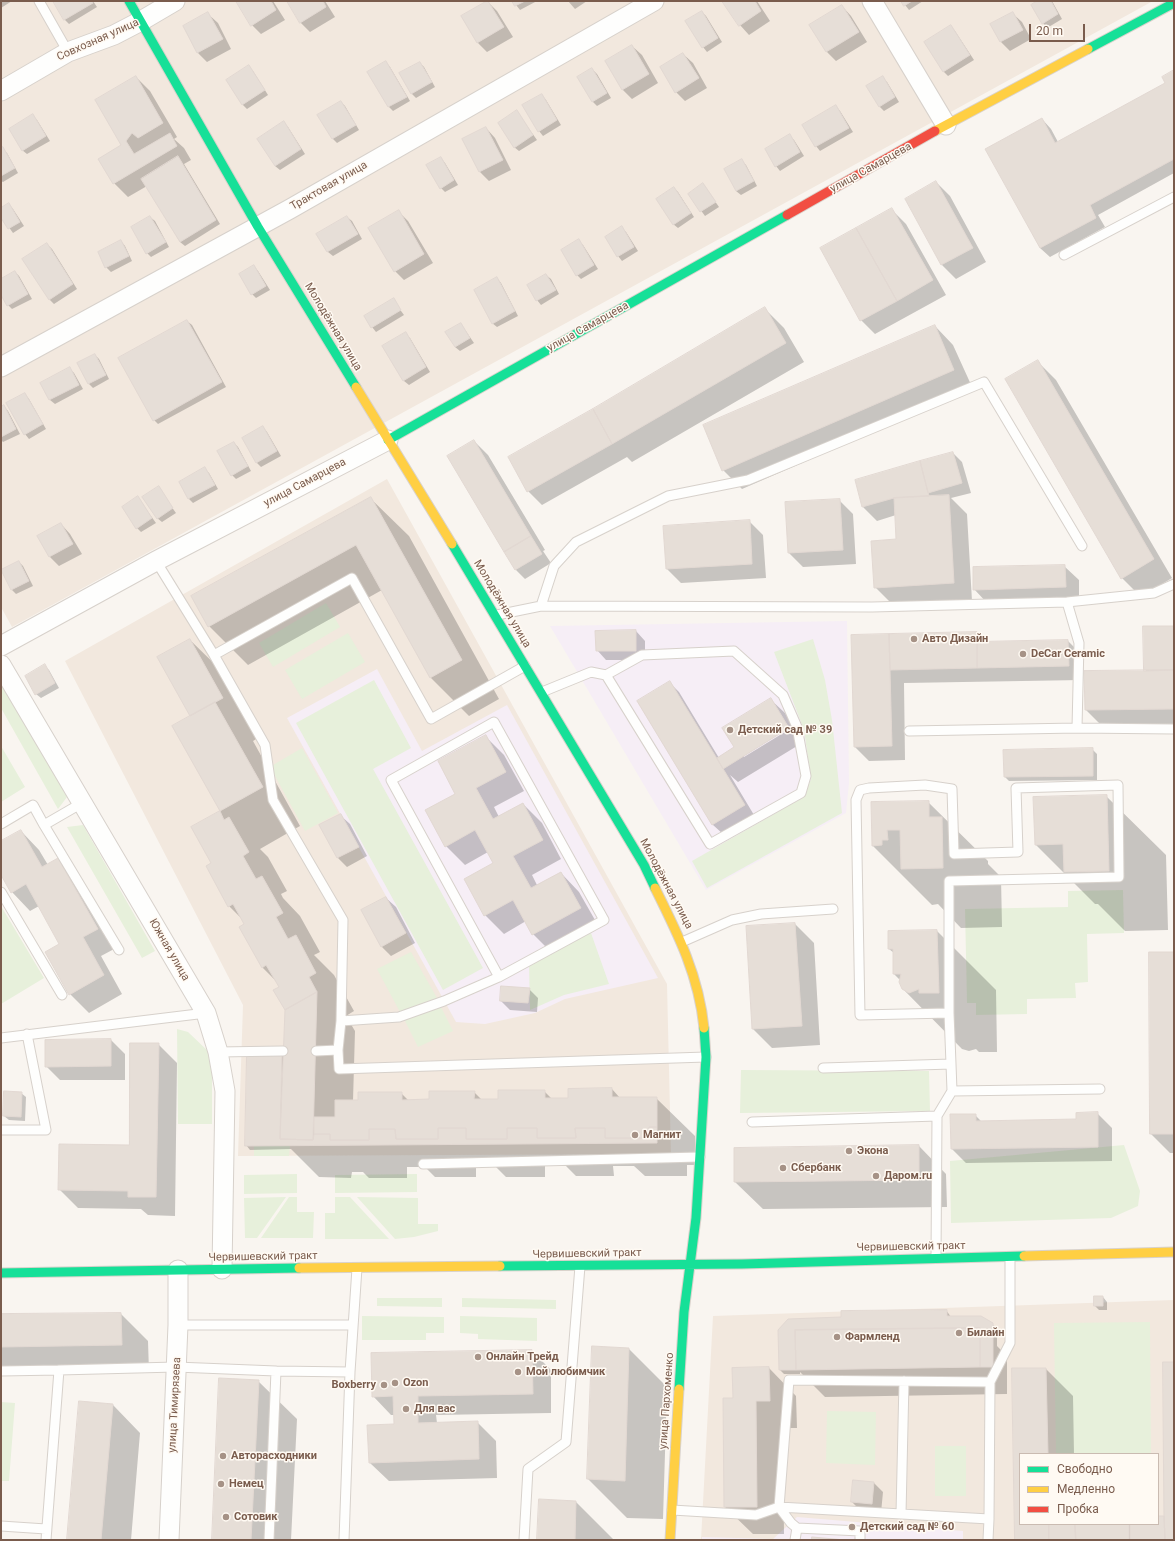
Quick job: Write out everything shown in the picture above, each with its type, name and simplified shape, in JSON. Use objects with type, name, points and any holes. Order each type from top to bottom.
[{"type":"street","name":"Молодёжная улица","points":[[129,1],[258,226],[496,615],[644,865],[682,942],[691,966],[702,1008],[706,1057],[696,1218],[690,1264]]},
{"type":"street","name":"Совхозная улица","points":[[1,91],[68,52],[114,35],[175,1]]},
{"type":"street","name":"Трактовая улица","points":[[1,367],[258,226],[654,1]]},
{"type":"street","points":[[872,1],[946,125]]},
{"type":"street","name":"улица Самарцева","points":[[1,646],[156,561],[388,440],[946,125],[1174,3]]},
{"type":"street","name":"Южная улица","points":[[1,665],[206,1013],[218,1052],[226,1091],[222,1269]]},
{"type":"street","name":"Червишевский тракт","points":[[1,1273],[222,1269],[580,1266],[1174,1252]]},
{"type":"street","name":"улица Пархоменко","points":[[670,1540],[684,1312],[690,1264]]},
{"type":"street","name":"улица Тимирязева","points":[[169,1540],[178,1325],[178,1270]]},
{"type":"lane","points":[[39,1],[68,52]]},
{"type":"lane","points":[[1064,255],[1174,197]]},
{"type":"lane","points":[[541,606],[554,566],[576,542],[668,496],[748,480],[984,382],[1082,546]]},
{"type":"lane","points":[[156,561],[214,655],[265,745],[273,800],[343,920],[341,1021],[338,1050],[339,1070],[706,1057]]},
{"type":"lane","points":[[214,655],[352,578],[431,719],[525,666]]},
{"type":"lane","points":[[496,615],[541,606],[872,607],[1067,602],[1154,593],[1174,584]]},
{"type":"lane","points":[[1067,602],[1079,643],[1077,728]]},
{"type":"lane","points":[[541,693],[591,672],[606,675],[642,655],[734,651],[783,695],[797,726],[806,776],[801,793],[710,844],[606,675]]},
{"type":"lane","points":[[341,1021],[399,1017],[444,1001],[499,977],[604,920],[494,722],[391,780],[499,977]]},
{"type":"lane","points":[[910,730],[1077,728],[1174,729]]},
{"type":"lane","points":[[936,1258],[937,1116],[952,1091],[949,1013],[949,881],[1119,877],[1118,785],[1016,788],[1018,852],[954,854],[952,788],[925,785],[869,788],[860,790],[856,800],[860,1015],[949,1013]]},
{"type":"lane","points":[[44,825],[82,802]]},
{"type":"lane","points":[[1,824],[33,805],[119,950]]},
{"type":"lane","points":[[1,892],[62,995]]},
{"type":"lane","points":[[682,942],[732,920],[761,914],[833,909]]},
{"type":"lane","points":[[1,1038],[206,1013]]},
{"type":"lane","points":[[1,1130],[46,1130],[27,1034]]},
{"type":"lane","points":[[316,1051],[338,1050]]},
{"type":"lane","points":[[218,1052],[283,1051]]},
{"type":"lane","points":[[823,1068],[951,1064]]},
{"type":"lane","points":[[952,1091],[1100,1089]]},
{"type":"lane","points":[[752,1122],[937,1116]]},
{"type":"lane","points":[[424,1164],[700,1157]]},
{"type":"lane","points":[[988,1540],[990,1382],[1010,1344],[1010,1257]]},
{"type":"lane","points":[[524,1540],[528,1469],[566,1442],[580,1266]]},
{"type":"lane","points":[[344,1540],[350,1372],[357,1268]]},
{"type":"lane","points":[[178,1325],[353,1325]]},
{"type":"lane","points":[[1,1371],[176,1367],[350,1372]]},
{"type":"lane","points":[[46,1540],[59,1370]]},
{"type":"lane","points":[[269,1540],[276,1371]]},
{"type":"lane","points":[[860,1540],[860,1531],[796,1528],[779,1507],[789,1380],[990,1382]]},
{"type":"lane","points":[[900,1514],[904,1381]]},
{"type":"lane","points":[[672,1510],[756,1515],[779,1507],[989,1519]]},
{"type":"lane","points":[[1,1526],[46,1529]]},
{"type":"lane","points":[[795,1540],[796,1528]]},
{"type":"shaded area","points":[[1,1],[1153,1],[12,627],[1,607]]},
{"type":"shaded area","points":[[387,479],[667,984],[671,1154],[238,1156],[243,1005],[65,661]]},
{"type":"shaded area","name":"Детский сад № 39","points":[[847,621],[849,783],[846,813],[706,890],[550,626]]},
{"type":"shaded area","points":[[377,669],[422,751],[507,705],[658,978],[565,999],[535,1013],[485,1024],[456,1022],[287,718]]},
{"type":"shaded area","points":[[1174,1300],[1174,1540],[701,1540],[713,1316]]},
{"type":"shaded area","name":"Детский сад № 60","points":[[797,1517],[963,1531],[963,1540],[702,1540],[702,1537],[773,1539]]},
{"type":"green space","points":[[326,603],[340,627],[273,667],[259,643]]},
{"type":"green space","points":[[348,633],[365,662],[302,699],[285,670]]},
{"type":"green space","points":[[813,639],[825,680],[832,720],[842,813],[707,888],[692,861],[804,797],[811,779],[804,730],[774,652]]},
{"type":"green space","points":[[374,680],[411,748],[373,769],[483,968],[443,990],[296,723]]},
{"type":"green space","points":[[3,685],[67,797],[58,809],[1,708],[1,686]]},
{"type":"green space","points":[[1,746],[25,787],[1,802]]},
{"type":"green space","points":[[302,748],[338,813],[305,831],[274,774],[273,765]]},
{"type":"green space","points":[[83,825],[155,951],[142,958],[67,827]]},
{"type":"green space","points":[[1123,890],[1124,933],[1087,934],[1088,982],[1075,983],[1076,998],[1027,999],[1027,1014],[976,1015],[976,1003],[967,1003],[965,909],[1068,907],[1068,891]]},
{"type":"green space","points":[[1,906],[44,978],[1,1004]]},
{"type":"green space","points":[[591,933],[609,984],[564,995],[530,1010],[529,964]]},
{"type":"green space","points":[[411,952],[437,998],[400,1012],[377,969]]},
{"type":"green space","points":[[441,1007],[453,1031],[418,1047],[404,1019]]},
{"type":"green space","points":[[177,1029],[188,1032],[208,1051],[212,1066],[212,1124],[178,1124]]},
{"type":"green space","points":[[741,1070],[929,1071],[930,1111],[740,1113]]},
{"type":"green space","points":[[290,1145],[289,1156],[254,1156],[254,1146]]},
{"type":"green space","points":[[1124,1145],[1140,1191],[1138,1206],[1111,1218],[951,1223],[950,1161]]},
{"type":"green space","points":[[297,1174],[297,1193],[244,1194],[244,1175]]},
{"type":"green space","points":[[417,1174],[417,1192],[335,1193],[335,1175]]},
{"type":"green space","points":[[286,1197],[257,1238],[245,1238],[244,1198]]},
{"type":"green space","points":[[289,1197],[297,1197],[297,1212],[314,1212],[313,1238],[261,1238]]},
{"type":"green space","points":[[335,1197],[350,1197],[389,1239],[325,1239],[325,1213],[335,1213]]},
{"type":"green space","points":[[357,1197],[418,1198],[418,1224],[438,1224],[438,1231],[414,1237],[395,1239]]},
{"type":"green space","points":[[377,1298],[442,1298],[442,1307],[377,1306]]},
{"type":"green space","points":[[462,1298],[556,1300],[556,1309],[462,1307]]},
{"type":"green space","points":[[362,1316],[444,1317],[444,1333],[426,1333],[426,1340],[362,1340]]},
{"type":"green space","points":[[460,1316],[537,1318],[537,1341],[478,1339],[478,1334],[460,1333]]},
{"type":"green space","points":[[1150,1322],[1151,1453],[1056,1453],[1054,1323]]},
{"type":"green space","points":[[1,1402],[15,1403],[9,1481],[1,1481]]},
{"type":"green space","points":[[827,1411],[876,1412],[875,1465],[826,1463]]},
{"type":"green space","points":[[935,1446],[966,1446],[966,1496],[935,1496]]},
{"type":"building","points":[[53,1],[92,1],[93,3],[64,20]]},
{"type":"building","points":[[236,1],[271,1],[276,10],[251,26]]},
{"type":"building","points":[[287,1],[323,1],[326,7],[300,23]]},
{"type":"building","points":[[487,1],[504,27],[477,43],[461,16]]},
{"type":"building","points":[[512,1],[525,1],[515,6]]},
{"type":"building","points":[[722,1],[755,1],[761,11],[739,26]]},
{"type":"building","points":[[901,1],[912,1],[904,6]]},
{"type":"building","points":[[1037,1],[1051,1],[1058,14],[1042,24],[1031,5]]},
{"type":"building","points":[[842,5],[859,32],[826,52],[809,25]]},
{"type":"building","points":[[702,11],[718,38],[702,48],[685,21]]},
{"type":"building","points":[[208,12],[223,39],[197,53],[183,26]]},
{"type":"building","points":[[1013,12],[1023,30],[1000,42],[990,24]]},
{"type":"building","points":[[951,25],[970,55],[943,72],[924,42]]},
{"type":"building","points":[[632,45],[649,74],[622,90],[605,61]]},
{"type":"building","points":[[683,53],[699,78],[675,93],[660,67]]},
{"type":"building","points":[[386,61],[407,97],[388,107],[367,72]]},
{"type":"building","points":[[420,62],[432,82],[411,94],[399,73]]},
{"type":"building","points":[[249,65],[265,90],[242,105],[226,80]]},
{"type":"building","points":[[592,68],[607,93],[592,102],[577,77]]},
{"type":"building","points":[[1174,70],[1174,159],[1090,205],[1096,218],[1040,248],[985,149],[1042,118],[1055,143],[1165,83],[1162,77]]},
{"type":"building","points":[[136,76],[163,123],[138,138],[132,133],[126,141],[134,154],[170,133],[177,146],[113,184],[98,159],[121,145],[95,100]]},
{"type":"building","points":[[883,76],[895,97],[879,107],[866,86]]},
{"type":"building","points":[[542,94],[557,120],[538,132],[522,105]]},
{"type":"building","points":[[341,101],[356,125],[332,139],[317,115]]},
{"type":"building","points":[[836,105],[849,128],[815,147],[802,125]]},
{"type":"building","points":[[517,110],[533,135],[514,148],[498,123]]},
{"type":"building","points":[[33,114],[46,136],[22,151],[9,129]]},
{"type":"building","points":[[284,121],[301,149],[275,166],[257,139]]},
{"type":"building","points":[[486,127],[503,160],[479,172],[462,139]]},
{"type":"building","points":[[790,134],[800,152],[775,167],[765,149]]},
{"type":"building","points":[[3,147],[15,168],[1,176],[1,148]]},
{"type":"building","points":[[178,156],[216,220],[180,242],[141,179]]},
{"type":"building","points":[[441,157],[454,180],[440,189],[426,165]]},
{"type":"building","points":[[742,159],[754,181],[736,191],[724,169]]},
{"type":"building","points":[[936,181],[973,248],[941,265],[905,199]]},
{"type":"building","points":[[703,183],[716,202],[700,212],[688,194]]},
{"type":"building","points":[[674,187],[691,213],[673,225],[656,199]]},
{"type":"building","points":[[9,203],[20,222],[8,229],[1,218],[1,208]]},
{"type":"building","points":[[892,208],[933,280],[897,301],[856,228]]},
{"type":"building","points":[[399,210],[424,254],[394,272],[368,228]]},
{"type":"building","points":[[150,216],[166,242],[146,254],[131,227]]},
{"type":"building","points":[[347,216],[358,234],[327,252],[316,234]]},
{"type":"building","points":[[622,226],[634,247],[617,257],[605,237]]},
{"type":"building","points":[[856,228],[897,301],[860,321],[820,248]]},
{"type":"building","points":[[579,239],[594,265],[576,276],[561,250]]},
{"type":"building","points":[[121,240],[129,256],[105,268],[98,252]]},
{"type":"building","points":[[47,243],[73,284],[49,300],[22,259]]},
{"type":"building","points":[[254,265],[266,286],[251,295],[239,274]]},
{"type":"building","points":[[15,271],[28,294],[7,306],[1,295],[1,279]]},
{"type":"building","points":[[546,274],[556,290],[536,301],[527,285]]},
{"type":"building","points":[[497,277],[515,311],[492,324],[474,290]]},
{"type":"building","points":[[394,298],[401,310],[371,328],[364,316]]},
{"type":"building","points":[[765,307],[786,343],[612,444],[593,409]]},
{"type":"building","points":[[187,320],[222,382],[153,421],[118,358]]},
{"type":"building","points":[[461,323],[470,338],[455,347],[445,332]]},
{"type":"building","points":[[935,325],[954,370],[722,471],[703,425]]},
{"type":"building","points":[[406,332],[426,367],[403,381],[382,346]]},
{"type":"building","points":[[95,354],[106,375],[88,384],[77,363]]},
{"type":"building","points":[[1038,360],[1154,559],[1121,579],[1005,379]]},
{"type":"building","points":[[70,367],[79,385],[49,400],[40,383]]},
{"type":"building","points":[[25,393],[43,424],[24,435],[6,403]]},
{"type":"building","points":[[4,405],[16,429],[1,437],[1,407]]},
{"type":"building","points":[[593,409],[612,444],[527,492],[508,457]]},
{"type":"building","points":[[263,426],[277,451],[256,463],[242,438]]},
{"type":"building","points":[[474,440],[531,536],[504,552],[447,456]]},
{"type":"building","points":[[234,442],[248,466],[231,476],[217,451]]},
{"type":"building","points":[[953,452],[962,483],[928,493],[920,461]]},
{"type":"building","points":[[920,461],[929,496],[894,498],[862,507],[855,480]]},
{"type":"building","points":[[205,467],[215,485],[188,499],[179,482]]},
{"type":"building","points":[[159,486],[173,508],[157,519],[142,497]]},
{"type":"building","points":[[949,495],[954,583],[874,588],[871,541],[896,539],[894,498]]},
{"type":"building","points":[[138,496],[152,518],[136,529],[122,507]]},
{"type":"building","points":[[371,497],[462,660],[430,678],[356,545],[208,627],[191,596]]},
{"type":"building","points":[[840,499],[843,550],[788,553],[785,502]]},
{"type":"building","points":[[750,520],[752,564],[666,569],[663,526]]},
{"type":"building","points":[[61,523],[73,544],[49,557],[37,536]]},
{"type":"building","points":[[531,536],[542,554],[515,570],[504,552]]},
{"type":"building","points":[[19,561],[29,581],[11,590],[1,570]]},
{"type":"building","points":[[1065,565],[1066,587],[973,590],[973,567]]},
{"type":"building","points":[[1143,626],[1174,626],[1174,670],[1144,671]]},
{"type":"building","points":[[636,630],[636,651],[596,651],[595,631]]},
{"type":"building","points":[[977,632],[977,668],[890,670],[889,634]]},
{"type":"building","points":[[889,634],[892,746],[854,747],[851,635]]},
{"type":"building","points":[[190,639],[223,698],[190,716],[157,657]]},
{"type":"building","name":"DeCar Ceramic","points":[[1068,640],[1069,666],[977,668],[977,642]]},
{"type":"building","points":[[45,664],[55,683],[35,695],[25,676]]},
{"type":"building","points":[[1174,670],[1174,709],[1085,710],[1084,671]]},
{"type":"building","points":[[670,681],[745,805],[712,825],[637,701]]},
{"type":"building","points":[[771,698],[789,728],[723,769],[717,758],[734,747],[722,728]]},
{"type":"building","points":[[215,702],[263,787],[220,811],[172,726]]},
{"type":"building","points":[[486,735],[506,772],[476,788],[493,819],[523,803],[543,840],[513,856],[531,888],[561,872],[581,908],[532,935],[513,900],[484,916],[464,879],[493,863],[475,830],[445,847],[425,810],[455,794],[438,761]]},
{"type":"building","points":[[1093,748],[1093,776],[1004,777],[1003,750]]},
{"type":"building","points":[[1107,795],[1109,871],[1064,872],[1063,844],[1035,845],[1033,797]]},
{"type":"building","points":[[929,801],[929,817],[942,817],[943,868],[901,869],[900,830],[887,830],[888,840],[882,840],[882,845],[872,846],[871,802]]},
{"type":"building","points":[[220,811],[224,820],[229,817],[249,852],[243,856],[256,879],[262,876],[283,913],[276,917],[288,939],[296,935],[316,973],[309,977],[317,992],[285,1010],[273,990],[279,987],[266,965],[262,968],[239,927],[244,924],[233,904],[228,907],[206,866],[211,863],[191,827]]},
{"type":"building","points":[[341,814],[359,847],[337,858],[319,825]]},
{"type":"building","points":[[21,830],[42,867],[58,858],[98,929],[83,937],[104,975],[69,995],[45,952],[59,944],[26,884],[11,893],[1,875],[1,841]]},
{"type":"building","points":[[386,897],[406,933],[381,947],[361,910]]},
{"type":"building","points":[[795,923],[802,1026],[752,1029],[746,926]]},
{"type":"building","points":[[937,930],[939,993],[919,993],[919,989],[909,993],[902,989],[899,982],[901,974],[893,974],[893,949],[888,949],[888,931]]},
{"type":"building","points":[[1149,952],[1174,952],[1174,1134],[1150,1134]]},
{"type":"building","points":[[501,986],[530,988],[528,1003],[500,1001]]},
{"type":"building","points":[[317,992],[313,1140],[280,1139],[285,1010]]},
{"type":"building","points":[[111,1039],[111,1066],[45,1067],[45,1040]]},
{"type":"building","points":[[130,1043],[159,1043],[156,1197],[128,1197],[128,1191],[58,1190],[59,1144],[129,1145]]},
{"type":"building","points":[[247,1054],[282,1054],[280,1139],[313,1140],[314,1134],[330,1134],[330,1140],[369,1140],[369,1129],[395,1129],[396,1139],[438,1139],[438,1128],[466,1128],[466,1139],[507,1139],[507,1128],[537,1128],[537,1138],[576,1138],[575,1128],[605,1128],[605,1138],[649,1138],[649,1127],[657,1127],[657,1143],[245,1146]]},
{"type":"building","points":[[612,1088],[612,1097],[657,1097],[657,1127],[649,1127],[649,1138],[605,1138],[605,1128],[575,1128],[576,1138],[537,1138],[537,1128],[507,1128],[507,1139],[466,1139],[466,1128],[438,1128],[438,1139],[396,1139],[395,1129],[369,1129],[369,1140],[330,1140],[330,1134],[314,1134],[314,1117],[335,1117],[335,1100],[358,1100],[358,1092],[402,1092],[402,1100],[429,1099],[429,1091],[475,1091],[474,1099],[498,1099],[498,1090],[545,1090],[545,1098],[568,1098],[568,1089]]},
{"type":"building","points":[[4,1091],[22,1092],[21,1117],[3,1116]]},
{"type":"building","points":[[1098,1112],[1098,1147],[951,1149],[950,1114],[976,1114],[976,1121],[1076,1119],[1076,1113]]},
{"type":"building","points":[[919,1145],[919,1180],[734,1182],[734,1148]]},
{"type":"building","points":[[1094,1296],[1103,1296],[1103,1306],[1094,1306]]},
{"type":"building","points":[[947,1310],[947,1316],[981,1316],[993,1323],[993,1367],[980,1367],[980,1328],[795,1330],[796,1370],[779,1370],[778,1330],[788,1319],[841,1317],[841,1311]]},
{"type":"building","points":[[121,1313],[122,1345],[1,1347],[1,1314]]},
{"type":"building","points":[[980,1328],[980,1367],[796,1370],[795,1330]]},
{"type":"building","points":[[592,1346],[629,1348],[625,1481],[587,1479]]},
{"type":"building","name":"Для вас","points":[[532,1350],[533,1394],[418,1396],[418,1423],[478,1421],[479,1459],[369,1463],[367,1425],[394,1424],[393,1396],[372,1397],[371,1353]]},
{"type":"building","points":[[1163,1362],[1174,1362],[1174,1540],[1165,1540]]},
{"type":"building","points":[[769,1367],[770,1401],[756,1401],[757,1507],[724,1507],[723,1398],[733,1398],[732,1368]]},
{"type":"building","points":[[1012,1368],[1046,1368],[1048,1453],[1019,1453],[1019,1525],[1049,1525],[1049,1540],[1015,1540]]},
{"type":"building","points":[[219,1378],[259,1380],[251,1540],[212,1540]]},
{"type":"building","points":[[79,1401],[113,1404],[101,1540],[67,1540]]},
{"type":"building","points":[[853,1480],[874,1482],[872,1504],[851,1502]]},
{"type":"building","points":[[539,1499],[576,1501],[575,1540],[537,1540]]},
{"type":"building","points":[[1159,1516],[1164,1516],[1165,1540],[1129,1540],[1129,1525],[1159,1525]]},
{"type":"building","points":[[1049,1525],[1075,1525],[1076,1540],[1049,1540]]},
{"type":"building","points":[[1075,1525],[1130,1525],[1130,1540],[1076,1540]]},
{"type":"building","name":"Детский сад № 60","points":[[812,1537],[845,1540],[812,1540]]},
{"type":"traffic: fast","points":[[129,1],[258,227],[356,387]]},
{"type":"traffic: fast","points":[[1088,49],[1174,3]]},
{"type":"traffic: fast","points":[[388,440],[787,215]]},
{"type":"traffic: fast","points":[[452,544],[644,865],[655,888]]},
{"type":"traffic: fast","points":[[679,1389],[684,1312],[696,1218],[706,1057],[704,1028]]},
{"type":"traffic: fast","points":[[500,1266],[742,1264],[1024,1256]]},
{"type":"traffic: fast","points":[[1,1273],[299,1268]]},
{"type":"traffic: slow","points":[[935,131],[1088,49]]},
{"type":"traffic: slow","points":[[356,387],[452,544]]},
{"type":"traffic: slow","points":[[655,888],[672,922],[692,973],[704,1028]]},
{"type":"traffic: slow","points":[[1024,1256],[1174,1252]]},
{"type":"traffic: slow","points":[[299,1268],[500,1266]]},
{"type":"traffic: slow","points":[[670,1540],[679,1389]]},
{"type":"traffic: jam","points":[[787,215],[935,131]]},
{"type":"place","name":"Авто Дизайн","points":[[914,639]]},
{"type":"place","name":"DeCar Ceramic","points":[[1023,654]]},
{"type":"place","name":"Детский сад № 39","points":[[730,730]]},
{"type":"place","name":"Магнит","points":[[635,1135]]},
{"type":"place","name":"Экона","points":[[849,1151]]},
{"type":"place","name":"Сбербанк","points":[[783,1168]]},
{"type":"place","name":"Даром.ru","points":[[876,1176]]},
{"type":"place","name":"Билайн","points":[[959,1333]]},
{"type":"place","name":"Фармленд","points":[[837,1337]]},
{"type":"place","name":"Онлайн Трейд","points":[[478,1357]]},
{"type":"place","name":"Мой любимчик","points":[[518,1372]]},
{"type":"place","name":"Ozon","points":[[395,1383]]},
{"type":"place","name":"Boxberry","points":[[384,1385]]},
{"type":"place","name":"Для вас","points":[[406,1409]]},
{"type":"place","name":"Авторасходники","points":[[223,1456]]},
{"type":"place","name":"Немец","points":[[221,1484]]},
{"type":"place","name":"Сотовик","points":[[226,1517]]},
{"type":"place","name":"Детский сад № 60","points":[[852,1527]]}]
